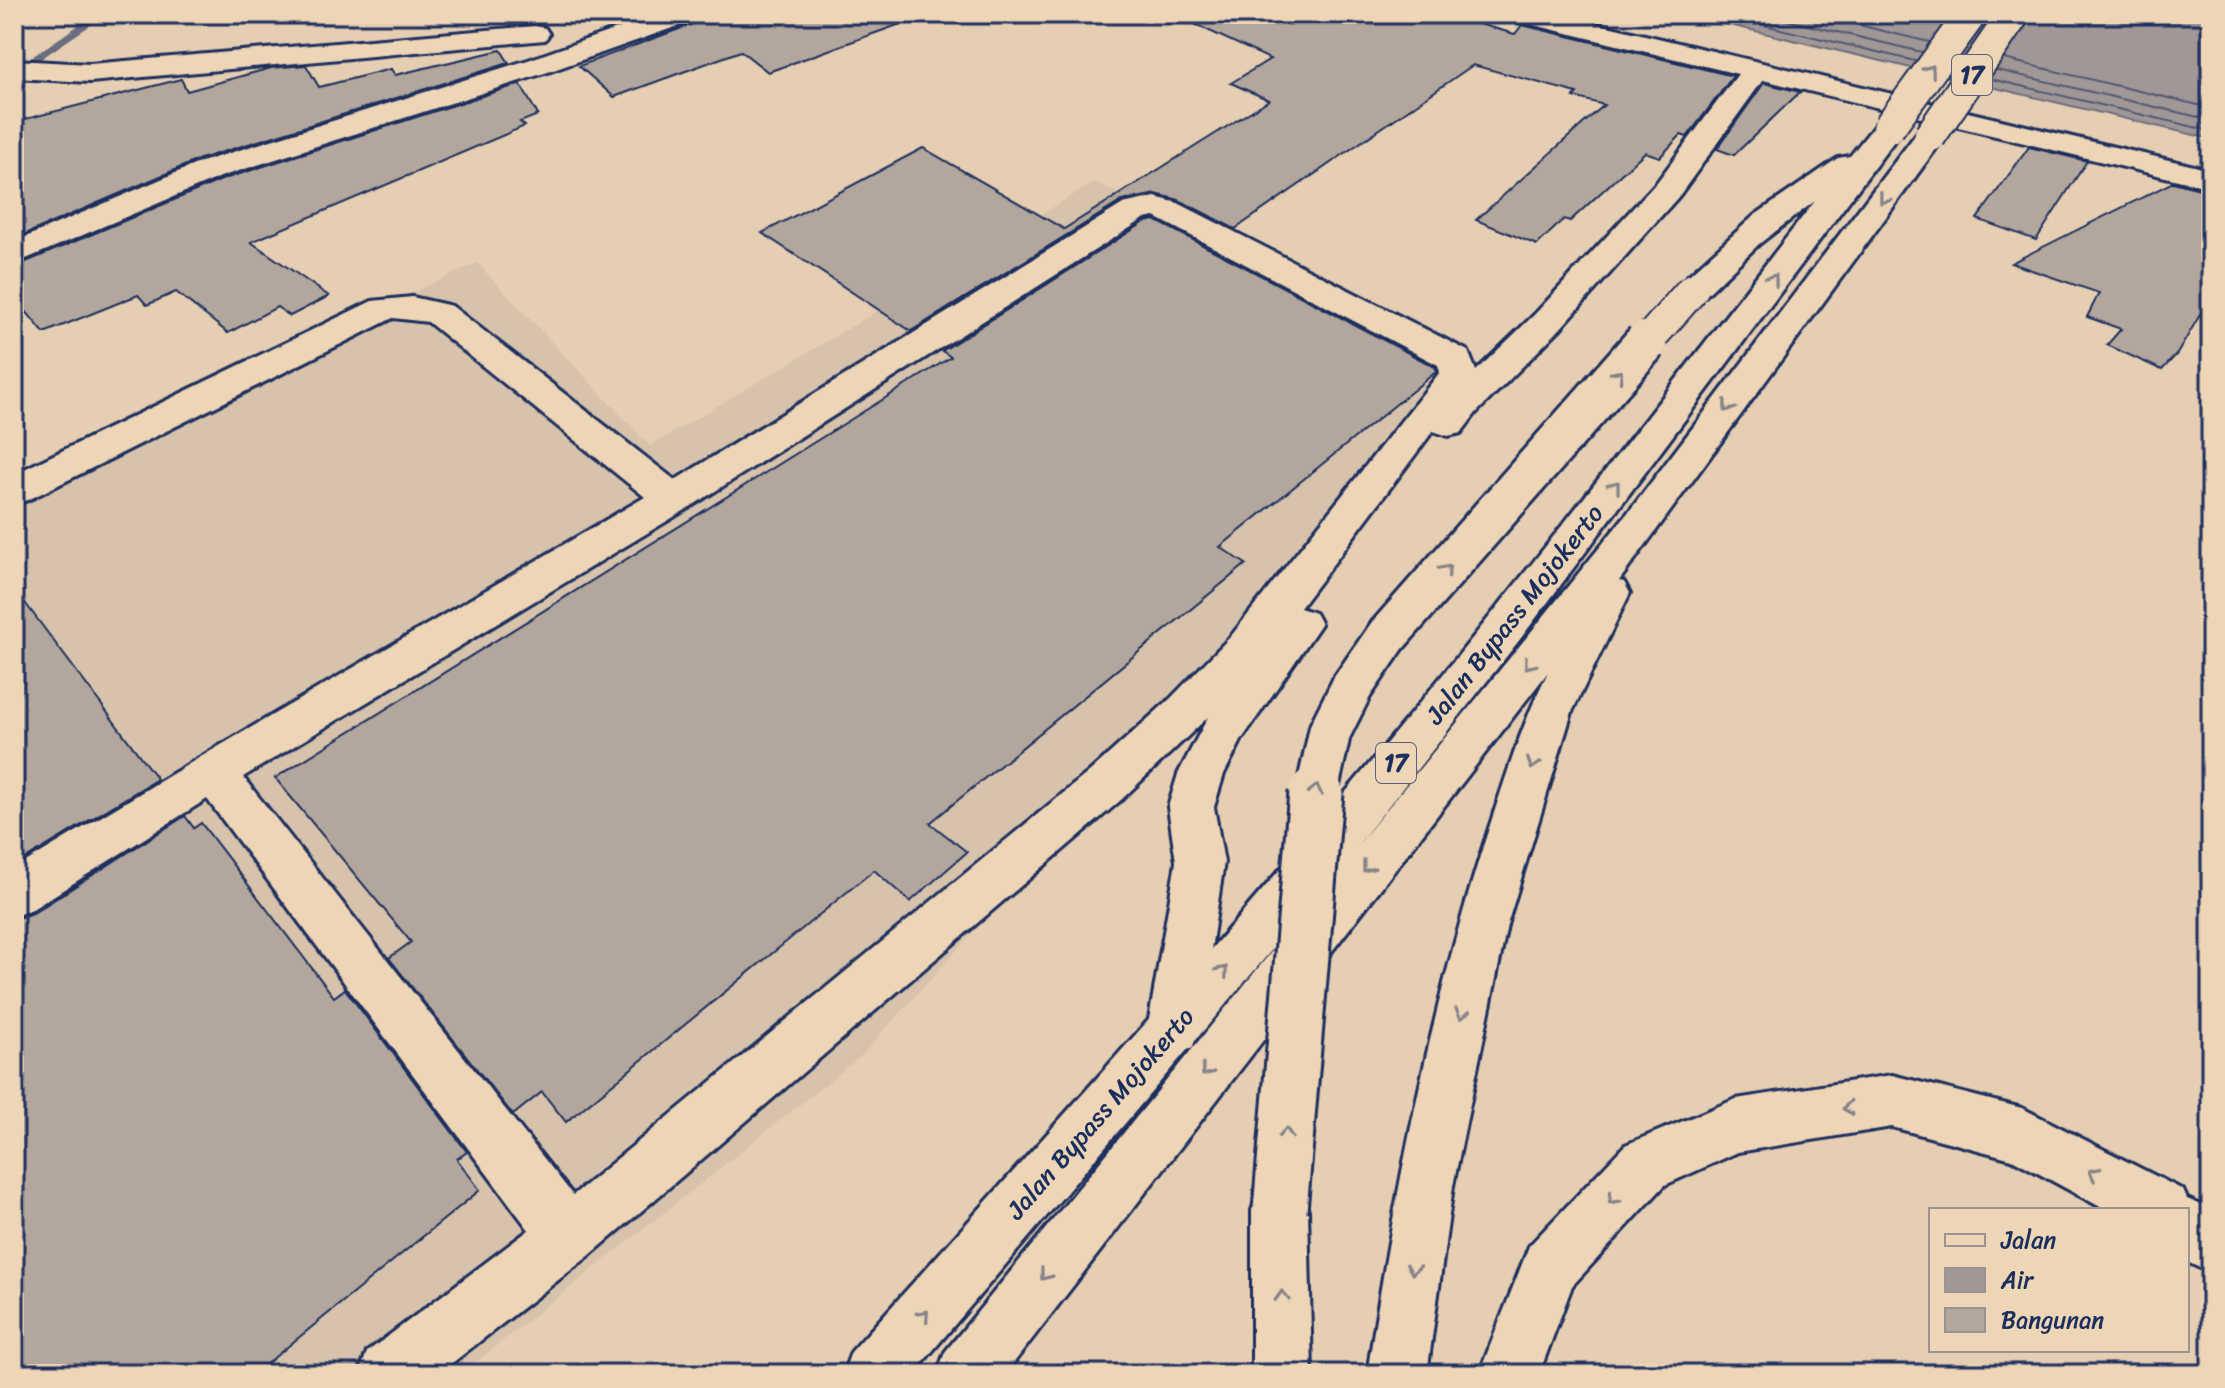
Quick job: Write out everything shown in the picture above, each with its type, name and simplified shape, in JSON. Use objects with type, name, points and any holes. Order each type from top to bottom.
[{"type":"main road","points":[[14,254],[241,159],[538,66],[685,14]]},
{"type":"main road","points":[[1523,14],[2211,179]]},
{"type":"main road","name":"Jalan Bypass Mojokerto","points":[[967,1374],[1648,515],[1896,138],[1971,14]]},
{"type":"main road","name":"Jalan Bypass Mojokerto","points":[[873,1374],[1173,1031],[1449,699],[1667,419],[1896,138],[2014,14]]},
{"type":"main road","points":[[25,78],[544,24],[538,66]]},
{"type":"main road","points":[[1173,1031],[1200,862],[1191,807],[1201,774],[1225,727],[1463,404],[1547,322],[1668,189],[1756,70]]},
{"type":"main road","points":[[1282,1374],[1280,1210],[1313,807],[1330,731],[1352,687],[1387,636],[1692,290],[1740,242],[1798,196],[1896,138]]},
{"type":"main road","points":[[14,895],[213,772],[673,499],[1142,208],[1167,210],[1448,353],[1458,364],[1458,373],[1246,648],[1187,710],[1105,786],[569,1236],[389,1374]]},
{"type":"main road","points":[[14,490],[384,309],[397,306],[421,307],[440,314],[673,499]]},
{"type":"main road","points":[[1397,1374],[1425,1186],[1482,925],[1550,712],[1648,515]]},
{"type":"main road","points":[[213,772],[569,1236]]},
{"type":"main road","points":[[1509,1374],[1550,1267],[1645,1165],[1736,1126],[1892,1101],[2022,1135],[2159,1208]]},
{"type":"main road","points":[[2189,1228],[2211,1244]]},
{"type":"shaded area","points":[[1095,182],[1453,366],[1219,660],[861,1056],[461,1374],[14,1374],[14,474],[477,263],[650,446]]},
{"type":"water","points":[[1683,14],[2211,14],[2211,139]]},
{"type":"building","points":[[702,14],[913,14],[914,19],[768,72],[741,51],[614,97],[579,66],[696,23]]},
{"type":"building","points":[[1173,14],[1443,14],[1515,34],[1522,25],[1733,76],[1687,137],[1681,135],[1660,157],[1645,152],[1570,221],[1564,219],[1537,245],[1476,220],[1604,105],[1574,97],[1577,93],[1473,65],[1235,229],[1179,200],[1156,194],[1122,201],[911,331],[762,233],[923,148],[1064,229],[1269,100],[1231,83],[1270,59]]},
{"type":"building","points":[[501,50],[509,63],[200,159],[14,239],[14,122],[181,79],[187,91],[271,68],[306,65],[319,87],[391,69],[395,75]]},
{"type":"building","points":[[1764,83],[1800,92],[1734,155],[1717,149]]},
{"type":"building","points":[[520,84],[538,115],[520,122],[525,126],[251,242],[329,296],[290,316],[277,307],[228,333],[176,292],[147,305],[138,295],[44,333],[14,297],[14,267],[224,179]]},
{"type":"building","points":[[2029,147],[2087,161],[2036,240],[1977,219]]},
{"type":"building","points":[[2173,182],[2211,192],[2211,296],[2177,354],[2162,370],[2107,345],[2121,329],[2087,317],[2099,293],[2011,263]]},
{"type":"building","points":[[1155,220],[1435,367],[1437,371],[1220,547],[1246,564],[930,823],[967,852],[910,902],[874,870],[566,1122],[542,1092],[513,1115],[389,958],[411,942],[275,778],[951,357],[942,351],[1145,222]]},
{"type":"building","points":[[14,588],[157,779],[14,866]]},
{"type":"building","points":[[185,816],[194,828],[201,823],[334,997],[345,989],[467,1152],[457,1159],[480,1190],[254,1374],[14,1374],[14,919],[33,913]]},
{"type":"waterway","points":[[14,74],[102,14]]},
{"type":"waterway","points":[[154,14],[327,19],[355,14]]}]
